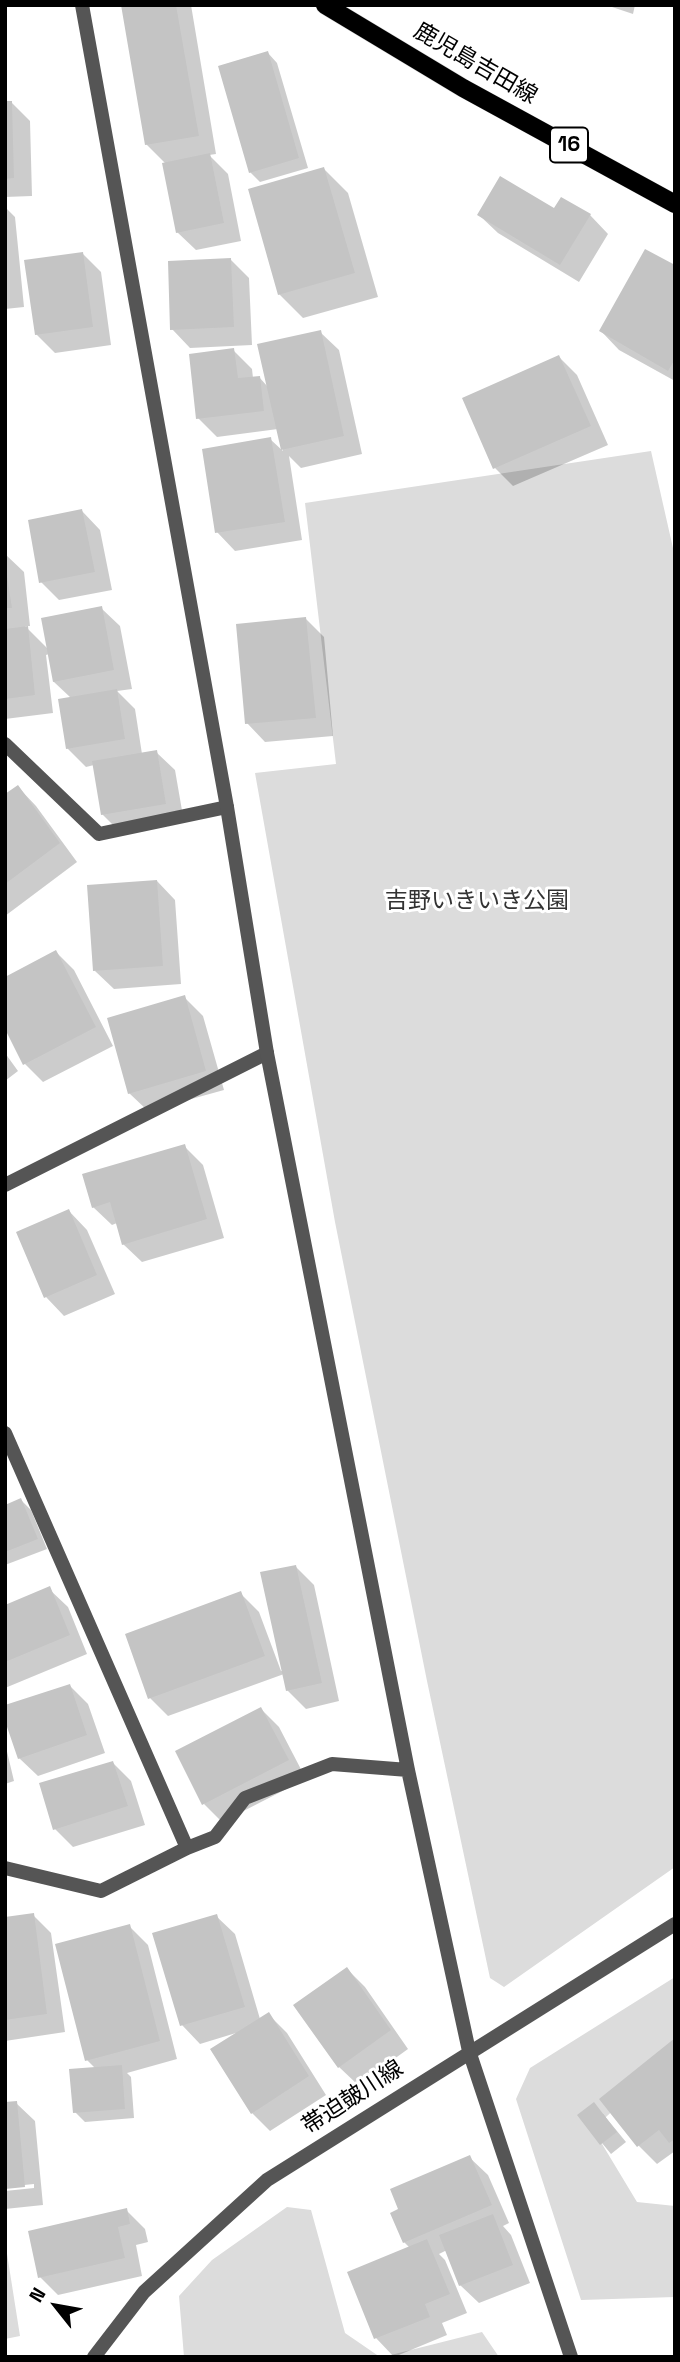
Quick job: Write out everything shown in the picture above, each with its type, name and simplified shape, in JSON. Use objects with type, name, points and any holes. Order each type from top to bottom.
[{"type":"main road","name":"鹿児島吉田線","points":[[325,5],[463,88],[675,204]]},
{"type":"street","points":[[82,5],[226,807],[267,1053],[408,1770],[469,2051],[571,2357]]},
{"type":"street","points":[[5,744],[99,834],[226,807]]},
{"type":"street","points":[[5,1185],[267,1053]]},
{"type":"street","points":[[5,1433],[187,1848]]},
{"type":"street","points":[[5,1868],[101,1891],[215,1837],[245,1798],[332,1764],[408,1770]]},
{"type":"street","name":"帯迫皷川線","points":[[94,2357],[144,2292],[267,2180],[675,1924]]},
{"type":"green space","name":"吉野いきいき公園","points":[[651,451],[675,557],[675,1867],[504,1987],[490,1978],[427,1681],[335,1222],[255,773],[336,764],[305,503]]},
{"type":"green space","points":[[675,1977],[675,2053],[593,2129],[637,2202],[675,2206],[675,2297],[581,2300],[516,2099],[530,2068]]},
{"type":"green space","points":[[287,2207],[311,2210],[345,2333],[380,2357],[184,2357],[179,2296],[212,2260]]},
{"type":"green space","points":[[5,2241],[20,2336],[5,2339]]},
{"type":"green space","points":[[482,2332],[499,2357],[383,2357]]},
{"type":"building","points":[[121,5],[176,5],[199,136],[145,145]]},
{"type":"building","points":[[268,51],[299,158],[249,173],[218,66]]},
{"type":"building","points":[[5,101],[12,101],[14,178],[5,179]]},
{"type":"building","points":[[210,153],[224,223],[176,233],[162,163]]},
{"type":"building","points":[[324,167],[355,273],[278,295],[248,189]]},
{"type":"building","points":[[500,176],[554,208],[561,197],[591,214],[560,265],[477,215]]},
{"type":"building","points":[[645,249],[675,265],[675,359],[668,371],[599,331]]},
{"type":"building","points":[[83,252],[93,327],[35,335],[24,260]]},
{"type":"building","points":[[231,258],[234,327],[170,330],[168,261]]},
{"type":"building","points":[[321,330],[344,436],[281,450],[257,344]]},
{"type":"building","points":[[234,348],[238,378],[260,376],[264,411],[196,419],[189,354]]},
{"type":"building","points":[[559,355],[591,426],[493,469],[462,398]]},
{"type":"building","points":[[271,437],[285,522],[215,533],[202,449]]},
{"type":"building","points":[[82,509],[95,572],[39,583],[28,520]]},
{"type":"building","points":[[5,562],[12,608],[5,608]]},
{"type":"building","points":[[102,606],[114,670],[53,682],[41,618]]},
{"type":"building","points":[[306,617],[316,718],[245,724],[236,624]]},
{"type":"building","points":[[28,626],[35,695],[5,699],[5,629]]},
{"type":"building","points":[[117,689],[125,739],[66,749],[58,699]]},
{"type":"building","points":[[157,750],[166,804],[101,815],[92,761]]},
{"type":"building","points":[[18,785],[60,843],[5,884],[5,794]]},
{"type":"building","points":[[157,880],[163,966],[93,971],[87,885]]},
{"type":"building","points":[[56,950],[96,1027],[23,1065],[5,1029],[5,977]]},
{"type":"building","points":[[185,995],[206,1071],[128,1094],[107,1018]]},
{"type":"building","points":[[185,1144],[207,1219],[122,1245],[110,1202],[92,1208],[82,1174]]},
{"type":"building","points":[[69,1209],[97,1275],[44,1298],[16,1232]]},
{"type":"building","points":[[21,1498],[38,1539],[5,1552],[5,1505]]},
{"type":"building","points":[[296,1565],[322,1683],[286,1691],[260,1572]]},
{"type":"building","points":[[50,1586],[70,1635],[5,1662],[5,1605]]},
{"type":"building","points":[[241,1591],[265,1656],[148,1699],[125,1634]]},
{"type":"building","points":[[70,1684],[87,1735],[18,1759],[5,1721],[5,1705]]},
{"type":"building","points":[[261,1707],[289,1760],[202,1805],[175,1751]]},
{"type":"building","points":[[113,1761],[128,1806],[53,1830],[39,1783]]},
{"type":"building","points":[[34,1913],[47,2014],[5,2020],[5,1917]]},
{"type":"building","points":[[217,1914],[245,2007],[180,2026],[152,1933]]},
{"type":"building","points":[[130,1924],[160,2041],[85,2061],[55,1944]]},
{"type":"building","points":[[347,1967],[391,2030],[338,2068],[293,2005]]},
{"type":"building","points":[[269,2012],[309,2076],[251,2114],[210,2049]]},
{"type":"building","points":[[675,2038],[675,2139],[669,2143],[659,2130],[637,2147],[599,2099]]},
{"type":"building","points":[[122,2065],[125,2109],[73,2113],[69,2069]]},
{"type":"building","points":[[17,2101],[25,2187],[5,2189],[5,2102]]},
{"type":"building","points":[[594,2102],[617,2132],[600,2145],[577,2115]]},
{"type":"building","points":[[470,2155],[492,2205],[403,2243],[390,2213],[398,2209],[390,2189]]},
{"type":"building","points":[[127,2208],[130,2224],[118,2227],[125,2258],[38,2278],[28,2231]]},
{"type":"building","points":[[493,2214],[513,2265],[459,2286],[439,2235]]},
{"type":"building","points":[[427,2239],[450,2294],[425,2304],[430,2317],[374,2339],[347,2272]]}]
